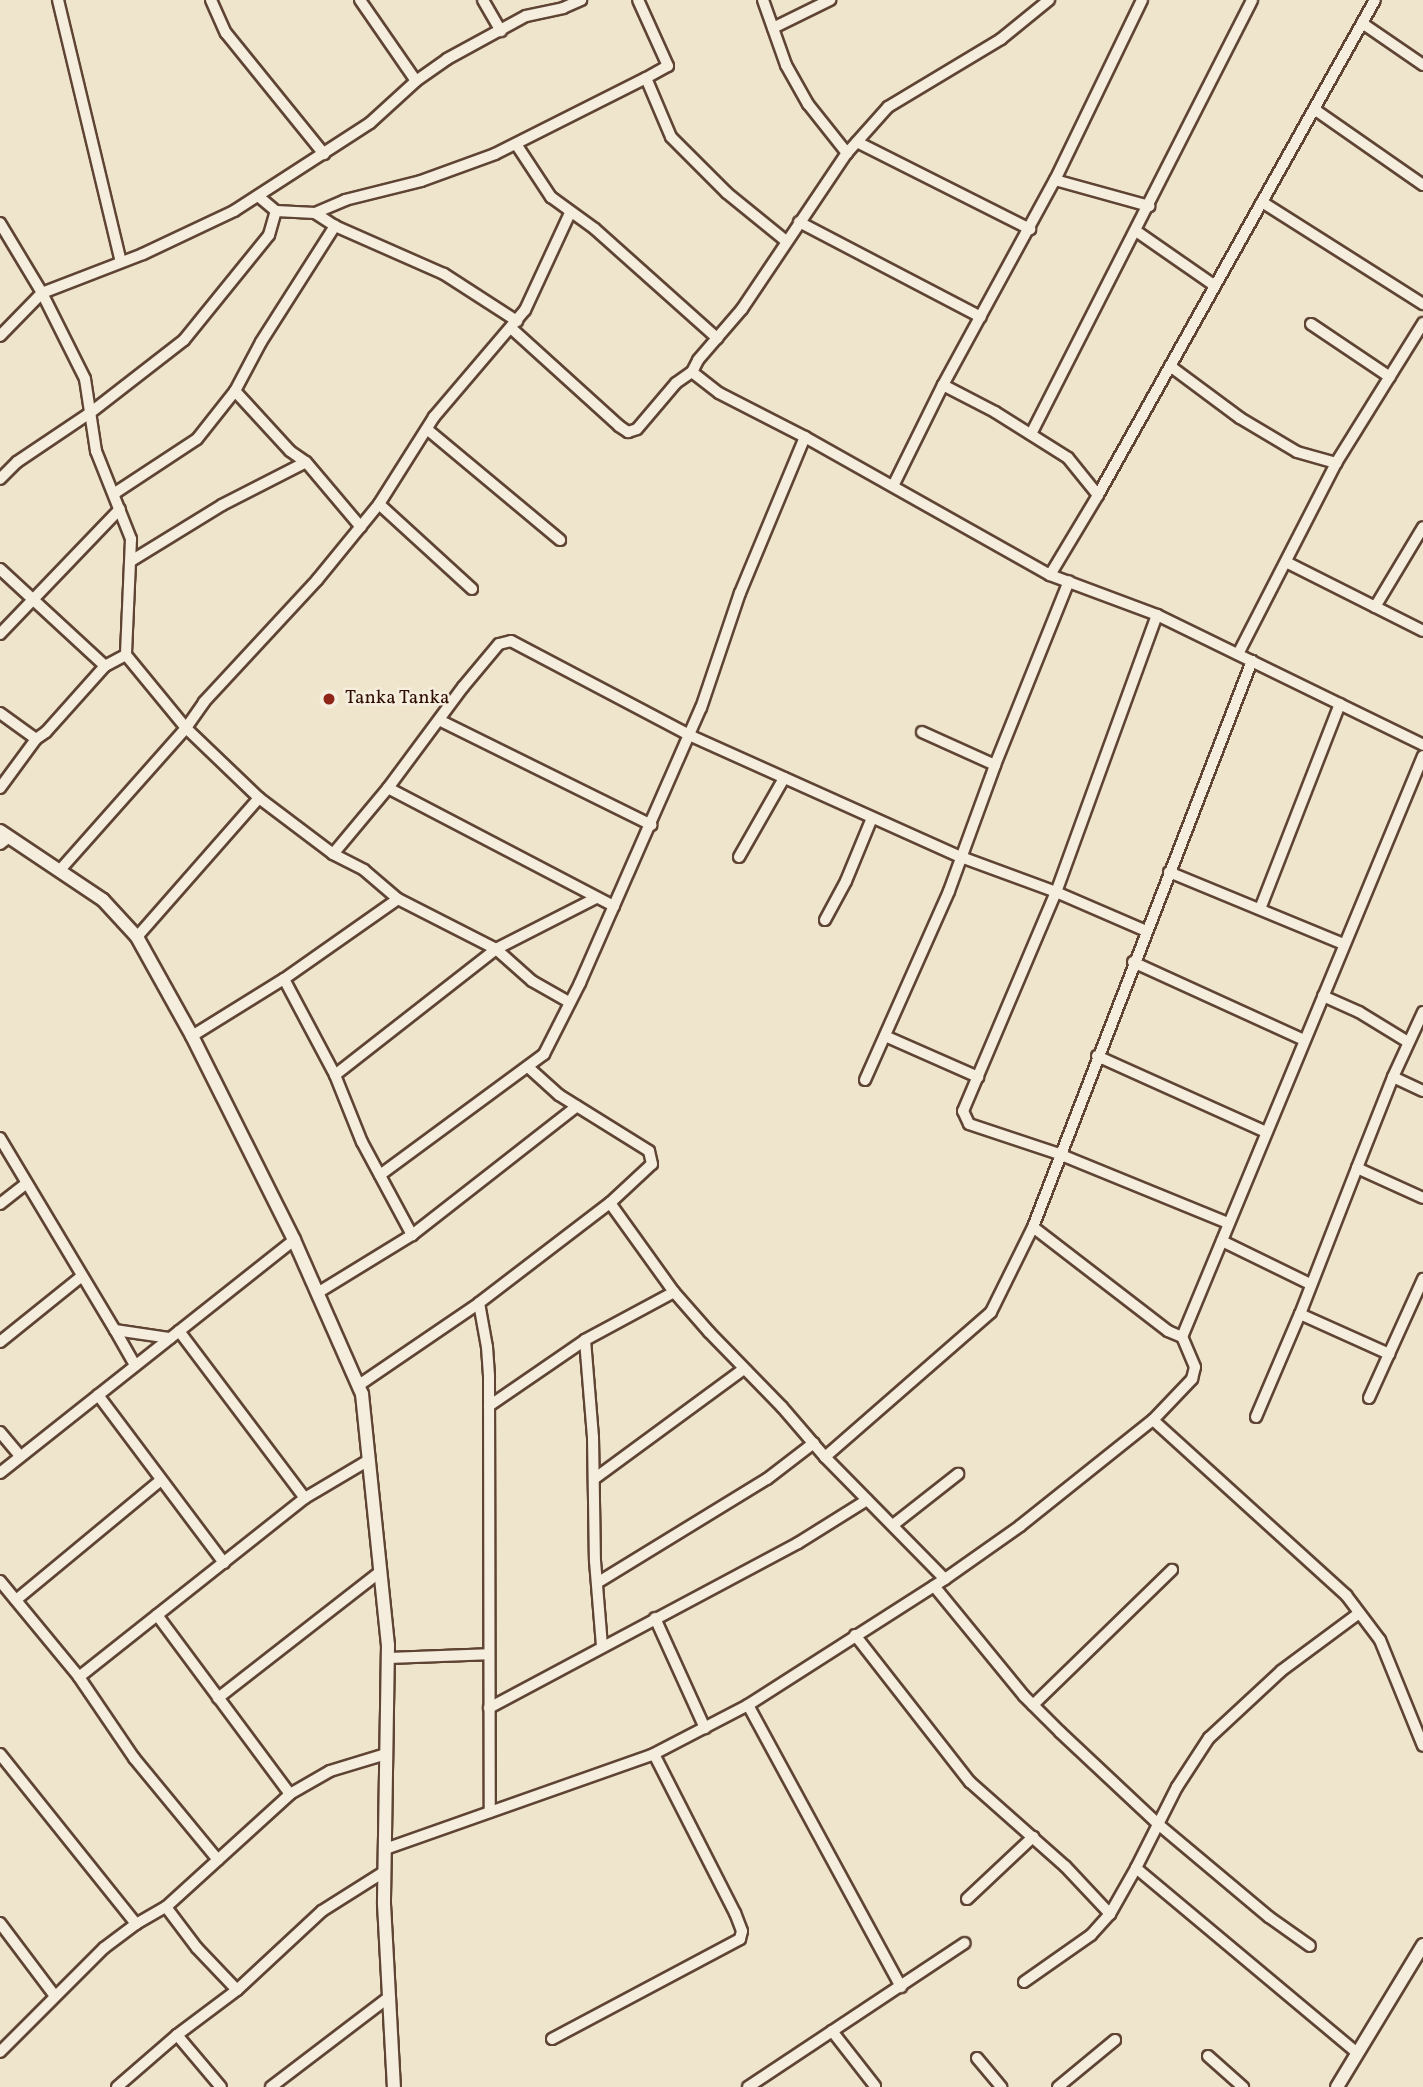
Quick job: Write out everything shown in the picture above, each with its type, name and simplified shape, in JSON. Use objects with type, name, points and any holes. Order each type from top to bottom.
[{"type":"street","points":[[58,0],[121,262]]},
{"type":"street","points":[[211,0],[226,33],[324,154]]},
{"type":"street","points":[[360,0],[416,81]]},
{"type":"street","points":[[483,0],[501,31]]},
{"type":"street","points":[[0,336],[42,293],[121,262],[234,211],[370,123],[416,81],[447,59],[526,16],[563,8],[581,0]]},
{"type":"street","points":[[258,196],[276,211],[315,213],[345,200],[421,181],[516,144],[646,78],[668,66],[638,0]]},
{"type":"street","points":[[763,0],[786,65],[808,104],[848,153]]},
{"type":"street","points":[[772,28],[830,0]]},
{"type":"street","points":[[315,213],[335,226],[444,274],[514,325],[628,432],[637,429],[676,383],[692,372],[716,338],[742,309],[848,153],[888,107],[1002,39],[1049,0]]},
{"type":"street","points":[[893,486],[943,385],[1030,229],[1142,0]]},
{"type":"street","points":[[1031,434],[1252,0]]},
{"type":"street","points":[[1050,575],[1098,495],[1375,0]]},
{"type":"street","points":[[1362,23],[1423,65]]},
{"type":"street","points":[[646,78],[671,137],[727,193],[786,241]]},
{"type":"street","points":[[1314,109],[1423,185]]},
{"type":"street","points":[[857,142],[1030,229]]},
{"type":"street","points":[[516,144],[551,197],[595,229],[716,338]]},
{"type":"street","points":[[1055,180],[1149,206]]},
{"type":"street","points":[[1262,202],[1423,304]]},
{"type":"street","points":[[0,479],[17,462],[90,413],[184,340],[269,235],[276,211]]},
{"type":"street","points":[[60,870],[186,729],[204,702],[260,645],[379,504],[434,417],[525,310],[570,213]]},
{"type":"street","points":[[799,222],[981,317]]},
{"type":"street","points":[[0,223],[42,293],[85,379],[96,452],[115,493],[131,539],[126,655],[186,729],[259,798],[333,854],[364,870],[398,899],[496,949],[532,981],[569,1002]]},
{"type":"street","points":[[115,493],[197,439],[235,391],[261,342],[335,226]]},
{"type":"street","points":[[1136,231],[1215,286]]},
{"type":"street","points":[[1238,654],[1336,463],[1423,323]]},
{"type":"street","points":[[1311,324],[1390,377]]},
{"type":"street","points":[[1170,366],[1240,418],[1297,452],[1336,463]]},
{"type":"street","points":[[692,372],[719,393],[805,437],[1050,575],[1157,615],[1423,745]]},
{"type":"street","points":[[943,385],[1068,458],[1098,495]]},
{"type":"street","points":[[235,391],[290,452],[306,462],[361,527]]},
{"type":"street","points":[[428,430],[560,540]]},
{"type":"street","points":[[380,1174],[544,1054],[614,906],[689,736],[712,681],[740,593],[805,437]]},
{"type":"street","points":[[131,561],[222,505],[306,462]]},
{"type":"street","points":[[379,504],[472,589]]},
{"type":"street","points":[[0,634],[120,509]]},
{"type":"street","points":[[1375,607],[1423,527]]},
{"type":"street","points":[[1286,562],[1423,631]]},
{"type":"street","points":[[0,569],[105,666]]},
{"type":"street","points":[[865,1080],[961,857],[1069,582]]},
{"type":"street","points":[[1157,615],[1056,892],[963,1111],[965,1120],[1059,1154],[1228,1223]]},
{"type":"street","points":[[333,854],[388,789],[463,687],[504,640],[511,641],[689,736],[961,857],[1056,892],[1146,931]]},
{"type":"street","points":[[0,788],[36,739],[46,732],[105,666],[126,655]]},
{"type":"street","points":[[825,1457],[991,1312],[1033,1227],[1133,962],[1252,662]]},
{"type":"street","points":[[1260,909],[1340,704]]},
{"type":"street","points":[[0,713],[36,739]]},
{"type":"street","points":[[439,720],[650,825]]},
{"type":"street","points":[[922,732],[995,765]]},
{"type":"street","points":[[1182,1337],[1423,756]]},
{"type":"street","points":[[738,858],[784,778]]},
{"type":"street","points":[[388,789],[614,906]]},
{"type":"street","points":[[137,937],[259,798]]},
{"type":"street","points":[[825,920],[846,881],[873,818]]},
{"type":"street","points":[[3,837],[60,870],[103,900],[137,937],[192,1036],[295,1240],[359,1385],[369,1460],[387,1658],[384,1872],[394,2087]]},
{"type":"street","points":[[1169,872],[1344,944]]},
{"type":"street","points":[[335,1075],[496,949],[596,898]]},
{"type":"street","points":[[192,1036],[284,979],[398,899]]},
{"type":"street","points":[[1133,962],[1304,1040]]},
{"type":"street","points":[[284,979],[335,1075],[362,1142],[412,1234]]},
{"type":"street","points":[[1323,996],[1359,1012],[1408,1042]]},
{"type":"street","points":[[1256,1418],[1393,1077],[1423,1012]]},
{"type":"street","points":[[885,1036],[978,1077]]},
{"type":"street","points":[[1097,1056],[1266,1132]]},
{"type":"street","points":[[359,1385],[479,1303],[610,1203],[652,1164],[649,1151],[577,1106],[528,1067]]},
{"type":"street","points":[[1393,1077],[1423,1091]]},
{"type":"street","points":[[319,1292],[412,1234],[577,1106]]},
{"type":"street","points":[[0,1138],[135,1365]]},
{"type":"street","points":[[1357,1168],[1423,1198]]},
{"type":"street","points":[[0,1204],[26,1184]]},
{"type":"street","points":[[610,1203],[674,1292],[825,1457],[945,1578]]},
{"type":"street","points":[[385,1849],[654,1754],[748,1705],[934,1586],[1020,1525],[1153,1420],[1192,1379],[1195,1367],[1182,1337],[1168,1331],[1033,1227]]},
{"type":"street","points":[[0,1473],[295,1240]]},
{"type":"street","points":[[1222,1241],[1310,1284]]},
{"type":"street","points":[[0,1342],[82,1276]]},
{"type":"street","points":[[1369,1398],[1423,1279]]},
{"type":"street","points":[[489,1406],[585,1340],[674,1292]]},
{"type":"street","points":[[479,1303],[487,1347],[489,1406],[490,1812]]},
{"type":"street","points":[[1300,1314],[1389,1354]]},
{"type":"street","points":[[115,1330],[170,1338]]},
{"type":"street","points":[[179,1331],[305,1498]]},
{"type":"street","points":[[585,1340],[602,1646]]},
{"type":"street","points":[[594,1479],[744,1369]]},
{"type":"street","points":[[98,1395],[223,1563]]},
{"type":"street","points":[[1153,1420],[1346,1595],[1380,1640],[1423,1746]]},
{"type":"street","points":[[0,1432],[20,1457]]},
{"type":"street","points":[[597,1583],[767,1479],[814,1443]]},
{"type":"street","points":[[79,1677],[305,1498],[369,1460]]},
{"type":"street","points":[[893,1525],[958,1474]]},
{"type":"street","points":[[16,1600],[161,1480]]},
{"type":"street","points":[[489,1708],[798,1543],[867,1500]]},
{"type":"street","points":[[1033,1705],[1172,1570]]},
{"type":"street","points":[[218,1698],[380,1572]]},
{"type":"street","points":[[0,1581],[79,1677],[134,1758],[218,1860]]},
{"type":"street","points":[[934,1586],[1033,1705],[1158,1824],[1269,1917],[1310,1946]]},
{"type":"street","points":[[1024,1982],[1091,1935],[1110,1914],[1177,1787],[1209,1738],[1281,1671],[1359,1613]]},
{"type":"street","points":[[158,1615],[290,1794]]},
{"type":"street","points":[[655,1618],[705,1728]]},
{"type":"street","points":[[855,1635],[970,1782],[1065,1866],[1110,1914]]},
{"type":"street","points":[[387,1658],[489,1654]]},
{"type":"street","points":[[748,1705],[901,1987]]},
{"type":"street","points":[[0,1754],[136,1924]]},
{"type":"street","points":[[0,2052],[104,1948],[166,1906],[290,1794],[330,1770],[386,1754]]},
{"type":"street","points":[[552,2039],[740,1939],[742,1931],[735,1913],[654,1754]]},
{"type":"street","points":[[968,1899],[1033,1838]]},
{"type":"street","points":[[1136,1868],[1357,2053]]},
{"type":"street","points":[[117,2087],[177,2035],[237,1990],[322,1910],[384,1872]]},
{"type":"street","points":[[166,1906],[197,1948],[237,1990]]},
{"type":"street","points":[[0,1923],[55,1996]]},
{"type":"street","points":[[748,2087],[965,1943]]},
{"type":"street","points":[[1337,2087],[1423,1945]]},
{"type":"street","points":[[271,2087],[389,1997]]},
{"type":"street","points":[[832,2031],[875,2086]]},
{"type":"street","points":[[177,2035],[222,2087]]},
{"type":"street","points":[[1058,2087],[1115,2040]]},
{"type":"street","points":[[1208,2056],[1243,2087]]},
{"type":"street","points":[[977,2058],[1000,2087]]},
{"type":"place","name":"Tanka Tanka","points":[[329,699]]}]
